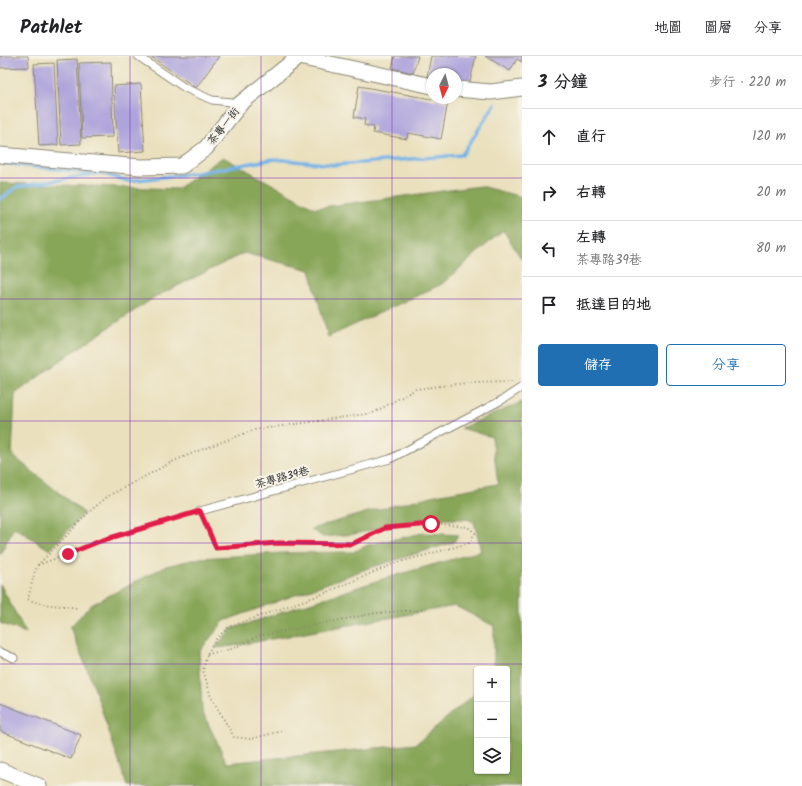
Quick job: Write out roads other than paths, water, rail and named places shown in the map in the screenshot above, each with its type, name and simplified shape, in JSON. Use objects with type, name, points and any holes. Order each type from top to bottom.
[{"type":"street","name":"茶專一街","points":[[0,155],[141,167],[182,166],[206,148],[241,103],[295,57],[426,85]]},
{"type":"street","points":[[462,90],[491,92],[522,88]]},
{"type":"street","points":[[0,770],[39,786]]},
{"type":"street","points":[[0,773],[31,786]]},
{"type":"lane","points":[[138,56],[185,88],[212,100],[241,103]]},
{"type":"lane","name":"茶專路39巷","points":[[200,511],[390,459],[502,400],[522,387]]},
{"type":"lane","points":[[0,652],[14,658]]},
{"type":"waterway","points":[[0,199],[17,187],[100,173],[128,181],[197,173],[274,159],[335,165],[462,155],[495,104]]},
{"type":"waterway","points":[[0,163],[94,173]]}]
